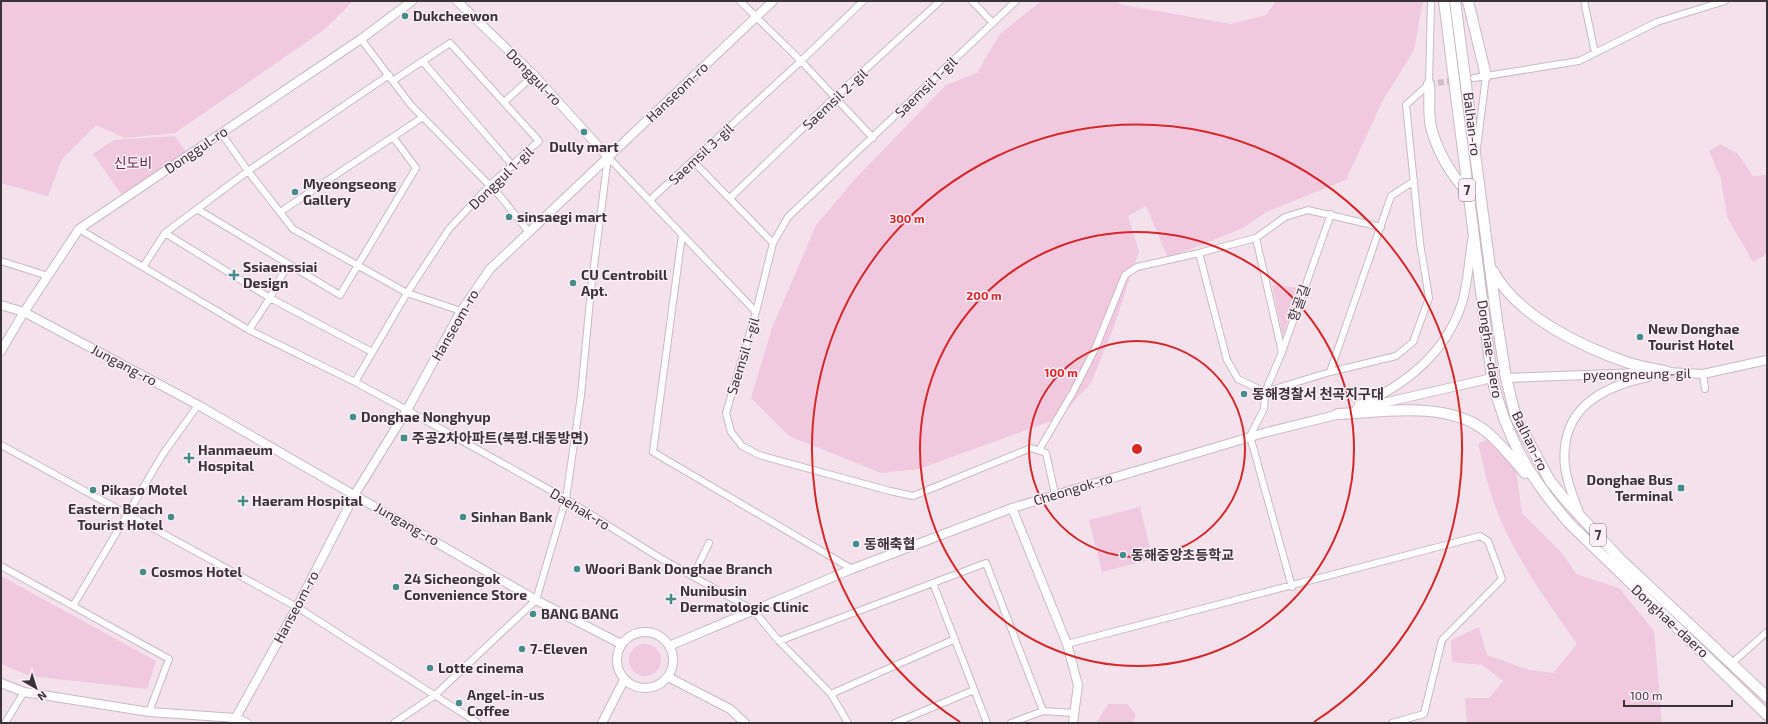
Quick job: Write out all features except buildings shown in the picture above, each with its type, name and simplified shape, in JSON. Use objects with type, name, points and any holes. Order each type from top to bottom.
[{"type":"main road","name":"Donghae-daero","points":[[1444,1],[1492,378],[1498,403],[1510,434],[1531,475],[1549,500],[1612,567],[1723,671],[1767,715]]},
{"type":"main road","name":"Balhan-ro","points":[[1455,1],[1506,378],[1516,418],[1534,455],[1550,481],[1580,516],[1621,560],[1767,697]]},
{"type":"main road","points":[[1468,1],[1486,76]]},
{"type":"main road","points":[[1429,84],[1431,127],[1442,154],[1452,173],[1468,192]]},
{"type":"main road","points":[[1490,265],[1500,285],[1513,298],[1532,314],[1556,330],[1605,354],[1631,364],[1668,372]]},
{"type":"main road","points":[[1492,378],[1506,378]]},
{"type":"main road","points":[[1338,414],[1423,411],[1448,413],[1466,420],[1482,429],[1495,440],[1549,500]]},
{"type":"main road","points":[[1723,671],[1732,663]]},
{"type":"street","name":"Donggul-ro","points":[[1,351],[24,312],[79,229],[361,39],[412,1]]},
{"type":"street","name":"Donggul-ro","points":[[457,1],[534,75],[608,157]]},
{"type":"street","points":[[740,1],[801,61],[873,138]]},
{"type":"street","name":"Hanseom-ro","points":[[234,720],[297,607],[355,494],[407,410],[461,311],[490,269],[773,1]]},
{"type":"street","name":"Saemsil 3-gil","points":[[650,200],[801,61],[863,1]]},
{"type":"street","name":"Saemsil 2-gil","points":[[730,198],[834,98],[940,1]]},
{"type":"street","points":[[972,1],[992,22]]},
{"type":"street","name":"Saemsil 1-gil","points":[[1016,1],[992,22],[873,138],[788,217],[773,243],[756,312],[726,413],[731,432],[742,446],[759,455],[913,496],[1031,448],[1039,450]]},
{"type":"street","points":[[1199,253],[1226,360],[1238,379],[1265,392],[1330,372],[1396,356],[1413,342],[1429,298],[1420,243],[1406,105],[1429,84],[1432,1]]},
{"type":"street","points":[[1584,1],[1595,53]]},
{"type":"street","points":[[1474,78],[1579,61],[1657,22],[1725,1]]},
{"type":"street","points":[[361,39],[389,76],[394,80],[410,104],[489,186],[529,232]]},
{"type":"street","name":"Donggul 1-gil","points":[[356,382],[372,352],[449,229],[489,186],[539,141],[450,43],[394,80]]},
{"type":"street","points":[[423,62],[513,166]]},
{"type":"street","points":[[504,102],[534,75]]},
{"type":"street","points":[[143,266],[165,233],[248,172],[389,76]]},
{"type":"street","points":[[1476,157],[1486,76]]},
{"type":"street","points":[[280,212],[423,117]]},
{"type":"street","points":[[221,133],[248,172],[293,229],[408,293],[461,311]]},
{"type":"street","points":[[197,209],[340,295],[416,168],[393,137]]},
{"type":"street","points":[[608,157],[756,312]]},
{"type":"street","points":[[394,723],[434,696],[536,600],[566,500],[581,395],[591,289],[608,157]]},
{"type":"street","points":[[693,161],[773,243]]},
{"type":"street","points":[[1330,372],[1391,196],[1414,181]]},
{"type":"street","points":[[1054,494],[1046,453],[1039,450],[1073,392],[1095,349],[1125,275],[1137,267],[1256,238],[1284,217],[1308,210],[1331,214],[1381,227]]},
{"type":"street","name":"항골길","points":[[1250,436],[1264,409],[1265,392],[1282,352],[1331,214]]},
{"type":"street","name":"Daehak-ro","points":[[79,229],[249,330],[356,382],[407,410],[566,500],[660,558],[753,610],[830,694],[848,723]]},
{"type":"street","points":[[165,233],[270,298],[372,352]]},
{"type":"street","points":[[682,235],[653,452],[852,569]]},
{"type":"street","points":[[1338,414],[1383,395],[1411,377],[1432,355],[1451,329],[1462,303],[1473,235]]},
{"type":"street","points":[[1256,238],[1282,352]]},
{"type":"street","points":[[1,261],[48,276]]},
{"type":"street","points":[[249,330],[270,298],[288,264]]},
{"type":"street","name":"Jungang-ro","points":[[1,305],[24,312],[198,405],[355,494],[536,600],[621,644]]},
{"type":"street","name":"pyeongneung-gil","points":[[1506,378],[1668,372],[1703,374],[1767,360]]},
{"type":"street","points":[[1580,516],[1570,489],[1565,466],[1566,444],[1570,424],[1580,410],[1596,396],[1607,389],[1632,380],[1668,372]]},
{"type":"street","points":[[1703,374],[1705,390]]},
{"type":"street","name":"Cheongok-ro","points":[[669,646],[852,569],[1012,508],[1054,494],[1250,436],[1492,378]]},
{"type":"street","points":[[73,606],[126,513],[163,454],[198,405]]},
{"type":"street","points":[[1250,436],[1292,587]]},
{"type":"street","points":[[1,445],[297,607],[478,723]]},
{"type":"street","points":[[1012,508],[1067,644],[1078,685],[1073,723]]},
{"type":"street","points":[[1067,644],[1292,587],[1480,536],[1488,541],[1502,579],[1442,640],[1424,714],[1392,723]]},
{"type":"street","points":[[693,576],[709,543]]},
{"type":"street","points":[[780,641],[986,563],[1043,711]]},
{"type":"street","points":[[1,566],[169,659],[149,712]]},
{"type":"street","points":[[933,583],[987,723]]},
{"type":"street","points":[[646,631],[657,634],[669,646],[673,662],[668,677],[655,687],[645,689],[632,686],[624,680],[617,667],[616,656],[621,644],[630,636],[646,631]]},
{"type":"street","points":[[1732,663],[1767,632]]},
{"type":"street","points":[[830,694],[955,639]]},
{"type":"street","points":[[668,677],[730,709],[745,723]]},
{"type":"street","points":[[602,723],[624,680]]},
{"type":"street","points":[[1,683],[24,692],[149,712],[234,720],[247,723]]},
{"type":"street","points":[[895,723],[974,690]]},
{"type":"street","points":[[5,723],[24,692]]},
{"type":"street","points":[[1011,723],[1043,711],[1074,713]]},
{"type":"green space","points":[[1,1],[353,1],[324,30],[175,133],[125,138],[96,125],[62,159],[48,196],[1,183]]},
{"type":"green space","points":[[1041,1],[1114,1],[1123,5],[1231,24],[1266,15],[1276,1],[1423,1],[1414,50],[1382,102],[1346,180],[1266,212],[1243,228],[1168,258],[1146,206],[1128,216],[1139,251],[1113,329],[1091,383],[1059,418],[919,469],[881,473],[789,436],[751,398],[772,328],[816,225],[856,178],[946,85],[977,73],[1000,34]]},
{"type":"green space","name":"신도비","points":[[175,136],[188,155],[124,198],[93,154],[114,140]]},
{"type":"green space","points":[[1720,144],[1738,154],[1753,176],[1767,175],[1767,254],[1753,262],[1727,217],[1721,179],[1709,151]]},
{"type":"green space","points":[[1272,285],[1299,288],[1283,336]]},
{"type":"green space","points":[[1497,435],[1516,470],[1522,513],[1563,554],[1576,574],[1619,588],[1654,631],[1662,723],[1467,723],[1465,698],[1489,698],[1503,681],[1482,665],[1452,662],[1451,640],[1479,627],[1487,655],[1529,670],[1553,673],[1577,644],[1529,574],[1499,516],[1490,491],[1478,444]]},
{"type":"green space","points":[[1140,507],[1153,559],[1102,572],[1089,520]]},
{"type":"green space","points":[[1,576],[156,661],[147,689],[30,676],[1,664]]},
{"type":"green space","points":[[642,644],[648,644],[658,651],[661,660],[660,666],[654,673],[648,676],[642,676],[632,669],[629,663],[629,657],[636,647]]},
{"type":"green space","points":[[1108,704],[1127,704],[1136,715],[1132,723],[1096,723]]},
{"type":"tunnel","points":[[1429,84],[1474,78]]},
{"type":"place","name":"Dukcheewon","points":[[405,16]]},
{"type":"place","name":"Dully mart","points":[[584,132]]},
{"type":"place","name":"Myeongseong Gallery","points":[[295,192]]},
{"type":"place","name":"sinsaegi mart","points":[[509,217]]},
{"type":"place","name":"Ssiaenssiai Design","points":[[234,275]]},
{"type":"place","name":"CU Centrobill Apt.","points":[[573,283]]},
{"type":"place","name":"New Donghae Tourist Hotel","points":[[1640,337]]},
{"type":"place","name":"동해경찰서 천곡지구대","points":[[1244,394]]},
{"type":"place","name":"Donghae Nonghyup","points":[[353,417]]},
{"type":"place","name":"주공2차아파트(북평.대동방면)","points":[[404,438]]},
{"type":"place","name":"Hanmaeum Hospital","points":[[189,458]]},
{"type":"place","name":"Donghae Bus Terminal","points":[[1681,488]]},
{"type":"place","name":"Pikaso Motel","points":[[93,490]]},
{"type":"place","name":"Haeram Hospital","points":[[243,501]]},
{"type":"place","name":"Eastern Beach Tourist Hotel","points":[[171,517]]},
{"type":"place","name":"Sinhan Bank","points":[[463,517]]},
{"type":"place","name":"동해축협","points":[[856,544]]},
{"type":"place","name":"동해중앙초등학교","points":[[1123,555]]},
{"type":"place","name":"Woori Bank Donghae Branch","points":[[577,569]]},
{"type":"place","name":"Cosmos Hotel","points":[[143,572]]},
{"type":"place","name":"24 Sicheongok Convenience Store","points":[[396,587]]},
{"type":"place","name":"Nunibusin Dermatologic Clinic","points":[[671,599]]},
{"type":"place","name":"BANG BANG","points":[[533,614]]},
{"type":"place","name":"7-Eleven","points":[[522,649]]},
{"type":"place","name":"Lotte cinema","points":[[430,668]]},
{"type":"place","name":"Angel-in-us Coffee","points":[[459,703]]}]
